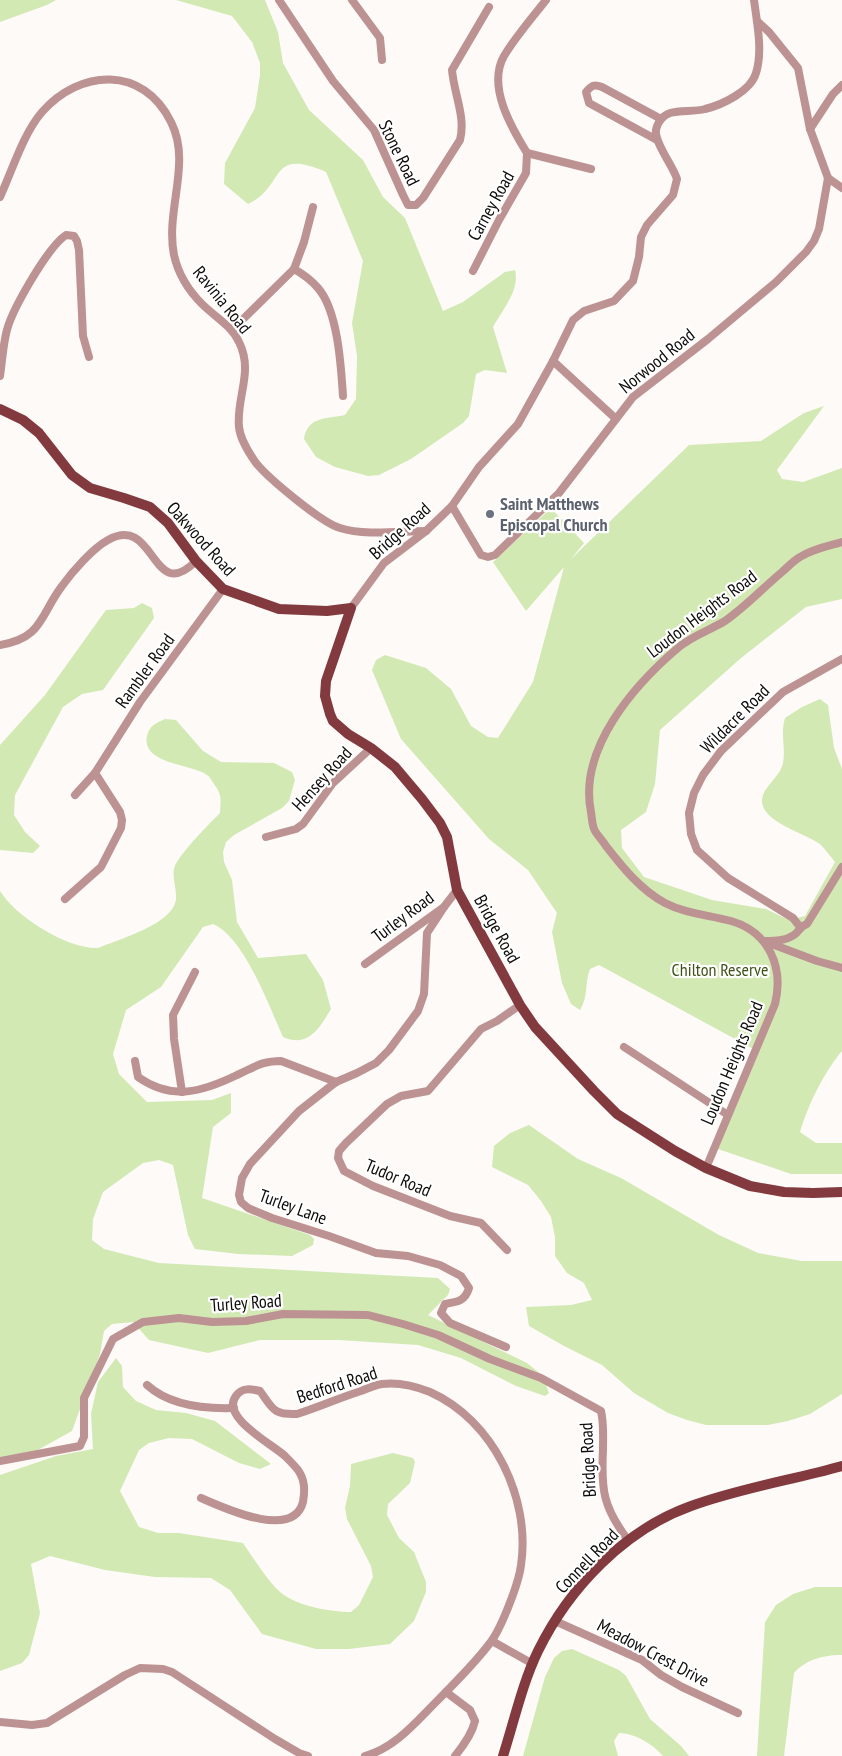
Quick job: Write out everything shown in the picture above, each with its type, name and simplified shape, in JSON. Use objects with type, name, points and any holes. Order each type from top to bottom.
[{"type":"main road","name":"Oakwood Road","points":[[0,407],[23,420],[39,433],[72,475],[90,488],[150,508],[168,523],[196,561],[223,590],[279,610],[327,611],[351,608]]},
{"type":"main road","name":"Bridge Road","points":[[351,608],[328,671],[324,696],[333,721],[348,734],[371,748],[395,767],[440,823],[447,836],[457,890],[520,1005],[535,1027],[618,1114],[675,1151],[706,1168]]},
{"type":"main road","points":[[706,1168],[750,1186],[767,1190],[813,1193],[842,1192]]},
{"type":"main road","name":"Connell Road","points":[[503,1756],[537,1653],[555,1621],[570,1598],[628,1540],[659,1521],[690,1506],[768,1483],[842,1466]]},
{"type":"street","name":"Stone Road","points":[[279,0],[333,81],[374,130],[408,205],[416,205],[423,198],[460,140],[463,130],[462,120],[452,70],[489,7]]},
{"type":"street","points":[[352,0],[380,38],[382,60]]},
{"type":"street","points":[[546,0],[503,58],[499,76],[500,97],[508,120],[526,153],[591,169]]},
{"type":"street","points":[[657,140],[655,130],[661,119],[670,113],[705,109],[740,94],[751,83],[756,74],[758,62],[757,21],[754,0]]},
{"type":"street","points":[[757,21],[769,32],[798,68],[810,129],[828,178],[842,188]]},
{"type":"street","name":"Ravinia Road","points":[[0,197],[28,135],[41,113],[56,99],[78,86],[97,80],[114,79],[132,84],[147,92],[160,105],[172,122],[180,146],[172,230],[174,256],[183,280],[200,303],[232,330],[240,343],[245,362],[245,380],[240,404],[239,427],[243,442],[256,464],[280,487],[320,517],[339,528],[363,532],[426,530]]},
{"type":"street","points":[[810,129],[833,94],[842,85]]},
{"type":"street","points":[[657,140],[589,103],[586,92],[591,86],[602,87],[661,119]]},
{"type":"street","name":"Bridge Road","points":[[351,608],[384,563],[426,530],[452,506],[479,467],[518,424],[573,320],[584,311],[614,301],[633,281],[639,257],[641,237],[647,225],[673,195],[678,179],[657,140]]},
{"type":"street","name":"Carney Road","points":[[473,270],[526,173],[526,153]]},
{"type":"street","name":"Norwood Road","points":[[452,506],[481,555],[488,557],[495,555],[559,493],[633,397],[708,339],[776,282],[806,252],[814,242],[819,229],[828,178]]},
{"type":"street","points":[[232,330],[294,269],[304,242],[313,207]]},
{"type":"street","points":[[0,376],[6,332],[15,308],[53,249],[66,235],[74,236],[79,250],[83,336],[89,357]]},
{"type":"street","points":[[294,269],[304,274],[319,289],[330,311],[337,341],[343,396]]},
{"type":"street","points":[[553,361],[615,418]]},
{"type":"street","points":[[0,646],[15,643],[31,634],[43,620],[62,586],[82,562],[107,540],[122,534],[136,538],[151,552],[160,567],[168,573],[178,574],[187,570],[196,561]]},
{"type":"street","name":"Loudon Heights Road","points":[[706,1168],[767,1025],[778,994],[775,963],[765,941],[745,927],[731,921],[682,910],[666,903],[650,894],[630,876],[594,830],[588,799],[591,768],[605,733],[625,704],[650,674],[681,646],[725,620],[800,557],[817,549],[842,542]]},
{"type":"street","name":"Rambler Road","points":[[75,795],[95,773],[140,702],[223,590]]},
{"type":"street","name":"Wildacre Road","points":[[800,927],[794,918],[728,878],[697,850],[691,834],[689,812],[694,793],[703,775],[721,751],[783,692],[842,659]]},
{"type":"street","name":"Hensey Road","points":[[266,837],[296,829],[303,824],[333,783],[371,748]]},
{"type":"street","points":[[64,899],[101,867],[121,828],[120,812],[95,773]]},
{"type":"street","points":[[765,941],[780,941],[796,934],[800,927],[806,924],[842,867]]},
{"type":"street","name":"Turley Road","points":[[365,964],[444,907],[457,890]]},
{"type":"street","name":"Turley Lane","points":[[444,907],[428,933],[424,994],[418,1011],[389,1050],[376,1063],[336,1082],[299,1111],[250,1164],[242,1178],[239,1194],[241,1202],[260,1214],[376,1253],[408,1256],[440,1265],[462,1276],[469,1288],[466,1296],[456,1303],[445,1304],[441,1313],[450,1323],[506,1347]]},
{"type":"street","points":[[765,941],[817,961],[842,968]]},
{"type":"street","points":[[182,1092],[173,1032],[173,1015],[195,972]]},
{"type":"street","name":"Tudor Road","points":[[508,1250],[481,1223],[450,1216],[373,1186],[344,1171],[338,1158],[339,1151],[346,1143],[388,1104],[401,1096],[428,1091],[481,1029],[497,1021],[520,1005]]},
{"type":"street","points":[[624,1047],[728,1115]]},
{"type":"street","points":[[135,1061],[138,1077],[148,1084],[174,1093],[197,1090],[220,1083],[262,1063],[272,1061],[281,1061],[336,1082]]},
{"type":"street","name":"Turley Road","points":[[0,1461],[80,1446],[84,1437],[84,1398],[113,1339],[143,1322],[179,1318],[212,1322],[246,1321],[283,1314],[368,1316],[438,1334],[490,1359],[540,1378]]},
{"type":"street","name":"Bridge Road","points":[[540,1378],[601,1411],[604,1430],[601,1477],[604,1495],[609,1512],[628,1540]]},
{"type":"street","name":"Bedford Road","points":[[234,1408],[234,1398],[240,1391],[244,1390],[260,1391],[270,1406],[282,1415],[297,1414],[381,1384],[404,1384],[420,1388],[440,1397],[462,1411],[483,1434],[496,1453],[514,1489],[520,1515],[522,1540],[521,1566],[512,1594],[492,1641],[412,1726],[392,1743],[365,1756]]},
{"type":"street","points":[[147,1385],[157,1394],[179,1402],[219,1409],[234,1408],[240,1420],[285,1456],[298,1470],[303,1478],[305,1491],[301,1508],[291,1517],[278,1521],[265,1521],[242,1515],[200,1498]]},
{"type":"street","name":"Meadow Crest Drive","points":[[555,1621],[642,1660],[661,1675],[682,1687],[738,1712]]},
{"type":"street","points":[[492,1641],[533,1664]]},
{"type":"street","points":[[0,1722],[32,1725],[47,1723],[125,1675],[140,1668],[163,1668],[275,1739],[308,1756]]},
{"type":"street","points":[[446,1692],[470,1710],[475,1721],[464,1746],[455,1756]]},
{"type":"green space","points":[[0,0],[56,0],[0,22]]},
{"type":"green space","points":[[176,0],[265,0],[278,32],[283,63],[309,110],[363,160],[383,197],[405,218],[443,311],[463,302],[505,272],[515,270],[516,277],[513,292],[493,327],[507,373],[485,370],[476,374],[469,416],[463,423],[411,459],[379,475],[368,476],[335,467],[316,457],[304,439],[309,426],[314,422],[345,415],[356,399],[357,356],[352,323],[363,261],[326,172],[307,165],[294,164],[286,166],[260,196],[248,204],[224,184],[225,163],[255,108],[260,63],[252,42],[232,16]]},
{"type":"green space","name":"Chilton Reserve","points":[[824,406],[777,470],[782,479],[803,482],[842,468],[842,599],[806,607],[741,658],[660,730],[655,784],[646,812],[621,830],[622,848],[644,877],[712,900],[766,909],[789,920],[805,916],[835,862],[820,844],[785,826],[768,814],[763,807],[762,799],[763,794],[779,773],[783,763],[785,718],[802,707],[820,699],[828,705],[834,748],[842,769],[842,1051],[817,1089],[800,1132],[816,1143],[842,1143],[842,1174],[791,1174],[718,1149],[759,1052],[599,965],[590,969],[585,1000],[580,1010],[571,1004],[562,983],[552,932],[557,913],[528,870],[489,839],[401,739],[372,670],[376,660],[385,655],[426,668],[451,689],[471,726],[488,737],[498,738],[533,682],[564,567],[526,611],[493,562],[551,508],[584,543],[571,559],[689,445],[761,441],[804,413]]},
{"type":"green space","points":[[142,603],[152,608],[154,618],[103,690],[82,694],[63,707],[15,795],[14,815],[25,832],[40,846],[33,853],[0,850],[0,745],[45,695],[106,610],[134,608]]},
{"type":"green space","points":[[165,719],[176,720],[203,751],[221,762],[274,763],[292,772],[295,780],[289,801],[282,808],[234,835],[226,842],[223,852],[224,862],[232,880],[237,922],[258,958],[306,954],[323,980],[331,1009],[312,1035],[299,1040],[283,1037],[263,991],[245,957],[224,931],[213,924],[203,927],[161,987],[126,1010],[113,1054],[119,1074],[147,1102],[212,1100],[231,1093],[231,1113],[213,1127],[202,1198],[310,1235],[314,1239],[313,1245],[292,1256],[238,1254],[195,1249],[188,1235],[173,1165],[159,1160],[143,1163],[103,1192],[93,1219],[92,1240],[104,1249],[159,1263],[438,1278],[450,1289],[448,1295],[428,1315],[527,1363],[542,1375],[549,1393],[545,1396],[516,1386],[461,1358],[418,1345],[338,1340],[260,1340],[208,1353],[149,1340],[133,1322],[112,1324],[104,1331],[100,1354],[72,1431],[36,1451],[0,1459],[0,891],[18,911],[43,930],[86,947],[98,948],[143,930],[166,916],[173,908],[176,899],[174,869],[176,864],[194,840],[220,813],[221,803],[219,793],[208,775],[159,758],[147,745],[149,730],[153,725]]},
{"type":"green space","points":[[529,1125],[578,1159],[621,1178],[719,1235],[758,1253],[802,1261],[842,1261],[842,1394],[810,1414],[788,1421],[768,1425],[706,1425],[668,1413],[634,1393],[602,1365],[529,1326],[526,1307],[571,1305],[592,1300],[584,1283],[567,1273],[555,1256],[555,1237],[551,1217],[541,1201],[528,1185],[492,1167],[494,1146],[510,1133]]},
{"type":"green space","points":[[116,1358],[122,1366],[123,1387],[136,1401],[156,1410],[186,1413],[215,1421],[271,1464],[260,1469],[239,1463],[192,1439],[169,1438],[149,1443],[139,1450],[120,1491],[139,1527],[158,1533],[179,1533],[243,1543],[274,1586],[285,1596],[303,1604],[333,1611],[351,1612],[359,1605],[373,1577],[371,1566],[347,1519],[345,1508],[350,1486],[351,1464],[393,1453],[413,1458],[415,1462],[410,1483],[388,1504],[387,1515],[399,1538],[414,1552],[426,1582],[426,1592],[414,1621],[390,1644],[349,1649],[316,1649],[262,1634],[230,1590],[211,1578],[155,1577],[105,1570],[50,1556],[31,1564],[40,1613],[29,1655],[22,1663],[0,1671],[0,1475],[56,1456],[93,1449],[91,1414],[98,1382]]},
{"type":"green space","points":[[815,1587],[842,1587],[842,1655],[809,1661],[798,1668],[794,1673],[784,1756],[757,1756],[765,1622],[776,1605],[793,1594]]},
{"type":"green space","points":[[572,1649],[619,1670],[626,1676],[650,1719],[681,1746],[689,1756],[663,1756],[643,1740],[625,1733],[619,1733],[614,1741],[618,1756],[523,1756],[545,1677],[554,1658],[562,1651]]},
{"type":"place","name":"Saint Matthews Episcopal Church","points":[[490,514]]}]
